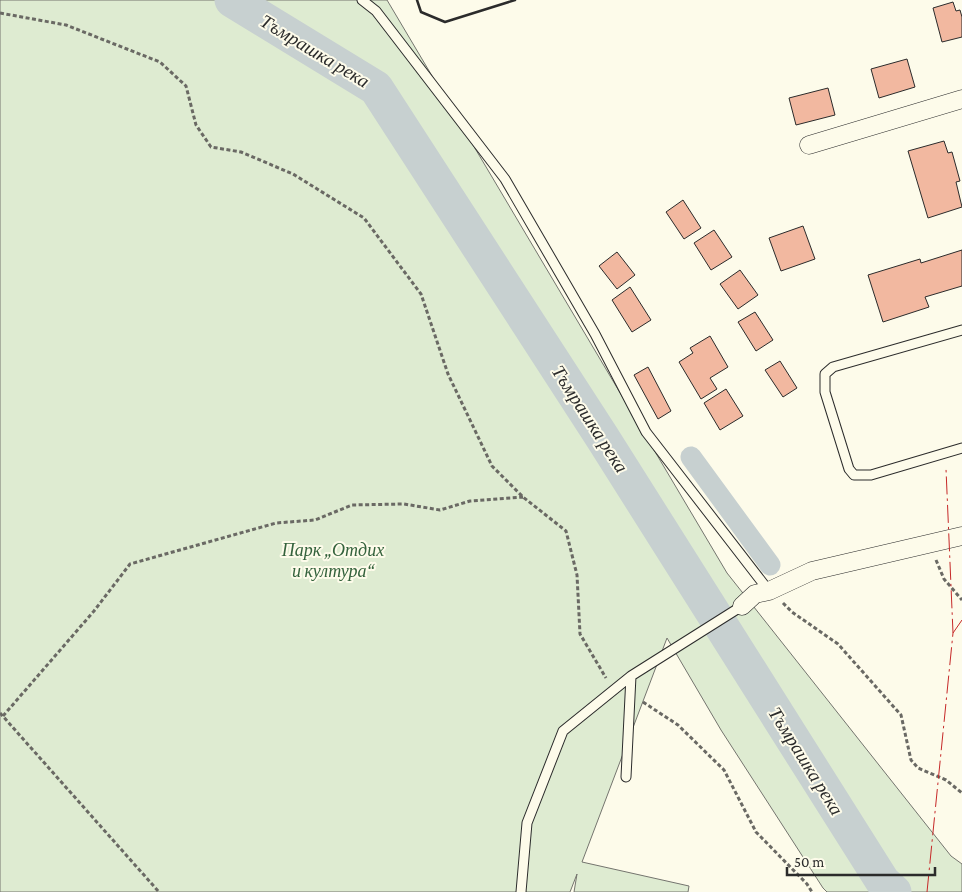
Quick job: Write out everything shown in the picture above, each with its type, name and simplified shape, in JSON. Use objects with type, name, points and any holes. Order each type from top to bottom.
[{"type":"street","points":[[808,145],[962,99]]},
{"type":"street","points":[[742,606],[755,594],[769,590],[812,571],[962,536]]},
{"type":"lane","points":[[362,0],[376,11],[505,179],[595,334],[646,432],[769,590]]},
{"type":"lane","points":[[962,330],[833,367],[825,374],[825,392],[849,469],[854,475],[872,475],[962,448]]},
{"type":"lane","points":[[521,892],[527,823],[563,731],[631,676],[742,606]]},
{"type":"lane","points":[[626,777],[631,676]]},
{"type":"path","points":[[0,13],[66,25],[160,62],[186,86],[196,125],[211,147],[241,152],[293,174],[364,218],[421,294],[448,374],[492,466],[523,497],[566,531],[577,575],[580,634],[613,690]]},
{"type":"path","points":[[159,892],[1,714],[94,611],[130,564],[276,523],[315,520],[352,505],[404,504],[440,510],[470,501],[523,497]]},
{"type":"path","points":[[942,540],[936,559],[939,569],[944,579],[962,600]]},
{"type":"path","points":[[769,590],[792,612],[838,644],[902,715],[911,760],[918,768],[946,780],[962,793]]},
{"type":"path","points":[[630,695],[635,696],[678,725],[724,770],[756,832],[807,884],[812,892]]},
{"type":"green space","name":"Парк „Отдих и култура“","points":[[0,0],[387,0],[727,573],[951,856],[962,864],[962,892],[827,892],[721,730],[667,638],[582,862],[689,886],[688,892],[574,892],[577,874],[570,892],[0,892]]},
{"type":"building","points":[[953,2],[956,11],[960,10],[962,17],[962,37],[942,42],[933,8]]},
{"type":"building","points":[[907,59],[915,87],[879,98],[871,69]]},
{"type":"building","points":[[828,88],[835,115],[796,125],[789,98]]},
{"type":"building","points":[[944,141],[948,153],[952,152],[960,181],[956,182],[962,207],[928,218],[908,151]]},
{"type":"building","points":[[683,200],[701,228],[684,239],[666,212]]},
{"type":"building","points":[[803,226],[815,259],[781,271],[769,238]]},
{"type":"building","points":[[714,230],[732,257],[711,270],[694,243]]},
{"type":"building","points":[[962,250],[962,286],[925,297],[929,307],[883,322],[868,275],[920,259],[921,263]]},
{"type":"building","points":[[617,252],[635,275],[617,289],[599,266]]},
{"type":"building","points":[[740,270],[758,295],[738,309],[720,284]]},
{"type":"building","points":[[630,287],[651,320],[632,332],[612,300]]},
{"type":"building","points":[[755,312],[773,340],[756,351],[738,322]]},
{"type":"building","points":[[710,336],[728,367],[710,378],[717,389],[701,399],[679,362],[693,353],[690,348]]},
{"type":"building","points":[[780,361],[797,388],[783,397],[765,370]]},
{"type":"building","points":[[648,367],[671,411],[658,419],[634,375]]},
{"type":"building","points":[[726,389],[743,416],[720,430],[704,403]]},
{"type":"waterway","name":"Тъмрашка река","points":[[232,0],[376,88],[602,437],[883,882],[894,892]]},
{"type":"waterway","points":[[691,457],[770,565]]},
{"type":"wall","points":[[417,0],[421,12],[445,22],[515,0]]},
{"type":"power","points":[[927,892],[953,633],[946,469]]},
{"type":"power","points":[[953,633],[962,620]]}]
